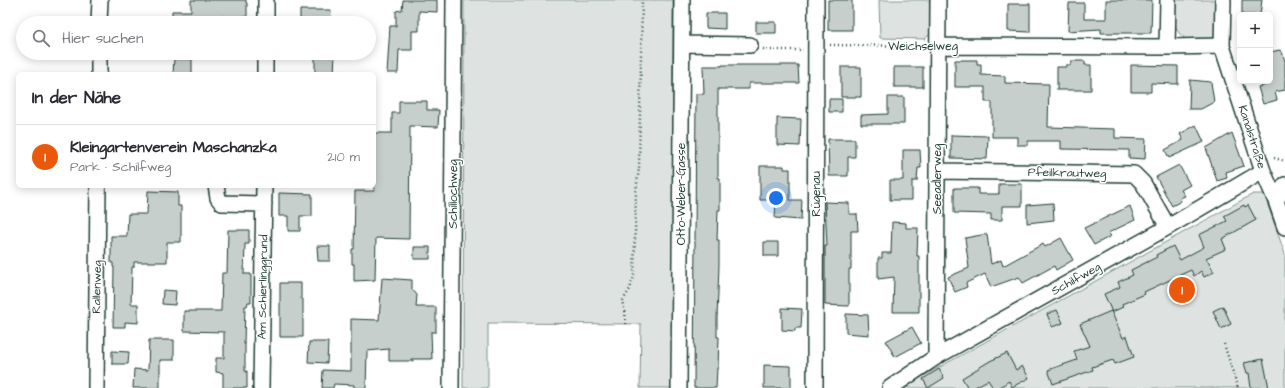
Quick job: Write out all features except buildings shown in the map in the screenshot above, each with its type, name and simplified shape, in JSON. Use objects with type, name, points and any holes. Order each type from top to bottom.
[{"type":"street","points":[[100,0],[100,16]]},
{"type":"street","points":[[266,0],[266,16]]},
{"type":"street","name":"Schillochweg","points":[[451,388],[454,0]]},
{"type":"street","name":"Otto-Weber-Gasse","points":[[679,388],[682,0]]},
{"type":"street","name":"Rügenau","points":[[815,388],[816,0]]},
{"type":"street","name":"Seeadlerweg","points":[[936,357],[938,0]]},
{"type":"street","points":[[1167,47],[1168,0]]},
{"type":"street","name":"Kanalstraße","points":[[1223,0],[1222,46],[1263,171],[1285,227]]},
{"type":"street","points":[[682,44],[750,45]]},
{"type":"street","name":"Weichselweg","points":[[937,46],[1222,46]]},
{"type":"street","points":[[99,60],[99,72]]},
{"type":"street","points":[[265,60],[265,72]]},
{"type":"street","name":"Pfeilkrautweg","points":[[938,171],[1134,174],[1142,183],[1168,227]]},
{"type":"street","name":"Schilfweg","points":[[890,388],[936,357],[1168,227],[1263,171]]},
{"type":"street","points":[[1276,201],[1285,185]]},
{"type":"street","name":"Rallenweg","points":[[96,388],[98,188]]},
{"type":"street","points":[[216,188],[218,198],[222,203],[264,204]]},
{"type":"street","name":"Am Schierlinggrund","points":[[261,388],[264,188]]},
{"type":"path","points":[[626,324],[625,311],[622,302],[630,289],[634,276],[636,191],[639,168],[642,0]]},
{"type":"path","name":"Weichselweg","points":[[750,45],[767,50],[812,50],[816,45],[937,46]]},
{"type":"path","points":[[1224,344],[1238,388]]},
{"type":"shaded area","points":[[464,0],[673,0],[672,388],[640,388],[641,324],[488,323],[488,388],[463,388]]},
{"type":"shaded area","points":[[879,0],[931,0],[931,33],[925,39],[880,38]]},
{"type":"shaded area","points":[[1173,0],[1215,0],[1216,30],[1214,37],[1208,41],[1200,42],[1191,41],[1180,34],[1175,23]]},
{"type":"shaded area","points":[[1253,194],[1264,194],[1285,254],[1285,388],[905,388],[918,379]]},
{"type":"place","name":"Kleingartenverein Maschanzka","points":[[1182,290]]}]
